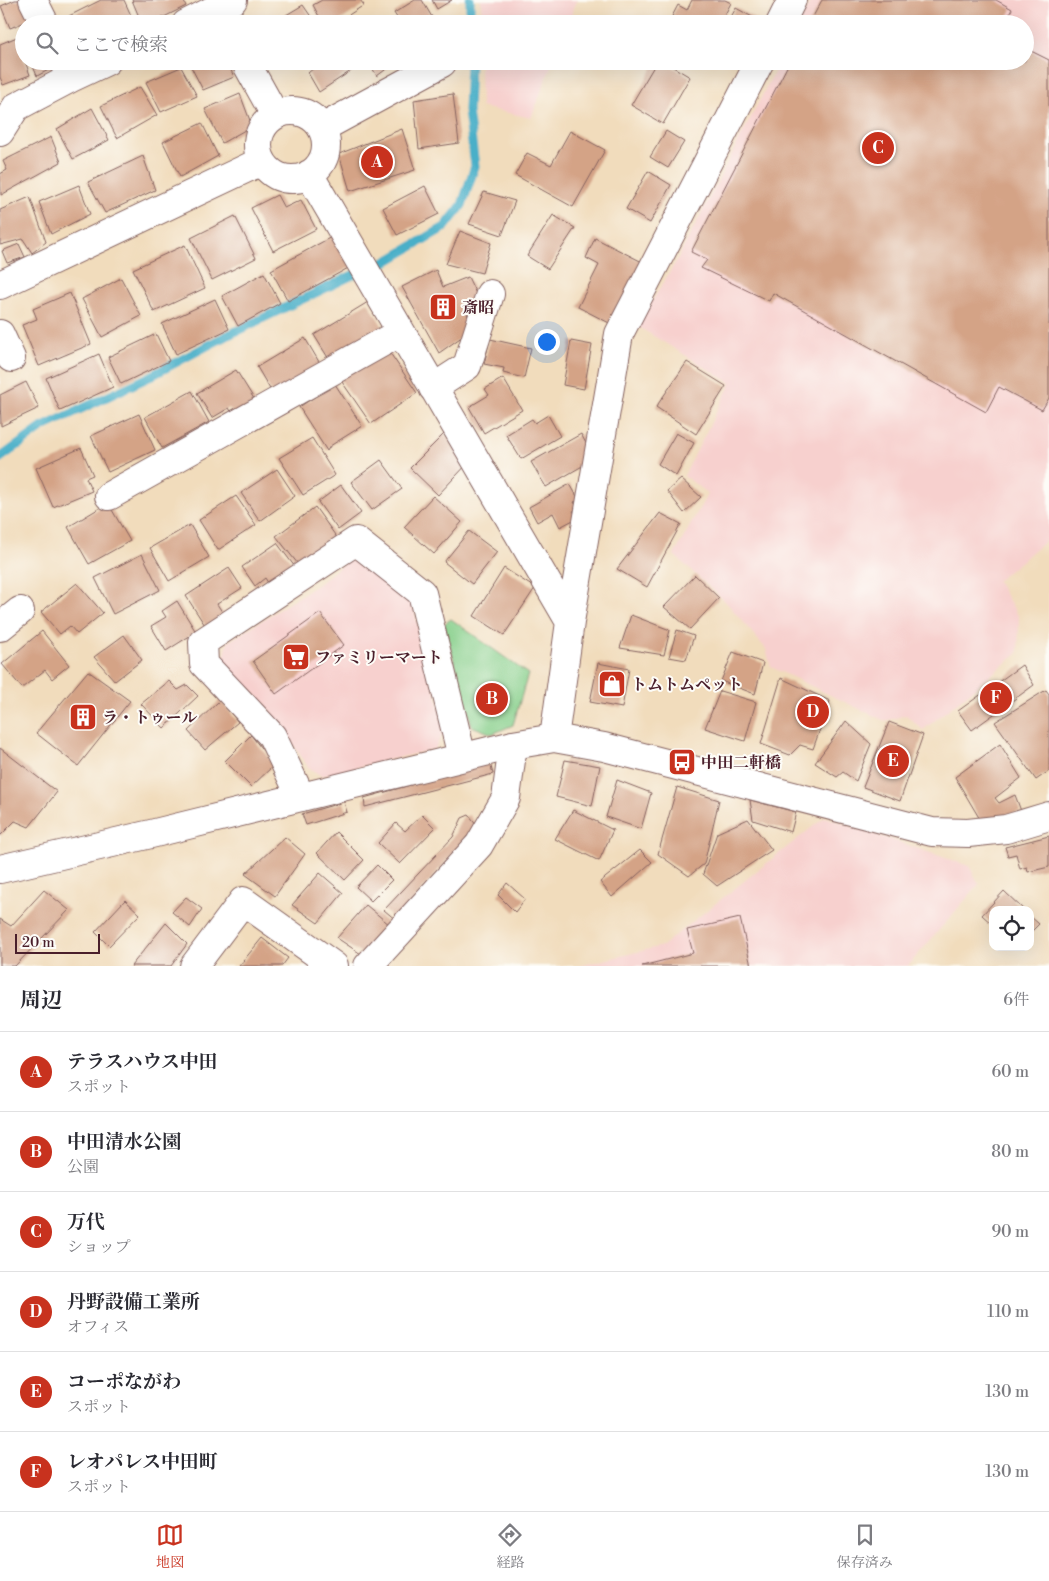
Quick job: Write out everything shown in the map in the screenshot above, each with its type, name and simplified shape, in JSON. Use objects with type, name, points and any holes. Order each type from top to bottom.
[{"type":"street","points":[[33,0],[40,15]]},
{"type":"street","points":[[784,15],[792,0]]},
{"type":"street","points":[[206,15],[221,8]]},
{"type":"street","points":[[0,132],[16,106],[67,70]]},
{"type":"street","points":[[250,70],[275,115]]},
{"type":"street","points":[[322,128],[429,70]]},
{"type":"street","points":[[554,738],[570,622],[619,334],[755,70]]},
{"type":"street","points":[[296,111],[306,114],[322,128],[326,148],[318,167],[310,174],[288,179],[273,173],[262,161],[258,146],[261,130],[275,115],[296,111]]},
{"type":"street","points":[[0,285],[262,161]]},
{"type":"street","points":[[310,174],[570,622]]},
{"type":"street","points":[[433,388],[466,366],[490,294]]},
{"type":"street","points":[[109,496],[401,332]]},
{"type":"street","points":[[301,797],[272,736],[204,664],[203,642],[356,541],[422,593],[462,757]]},
{"type":"street","points":[[0,869],[462,757],[554,738],[604,747],[932,832],[968,833],[1006,829],[1049,816]]},
{"type":"street","points":[[368,966],[479,846],[506,798],[513,745]]},
{"type":"street","points":[[194,966],[243,901],[334,966]]},
{"type":"shaded area","points":[[481,0],[577,0],[571,15],[482,15]]},
{"type":"shaded area","points":[[811,0],[1049,0],[1049,538],[997,581],[1019,617],[1018,653],[923,730],[906,715],[885,721],[771,667],[766,649],[725,601],[674,555],[708,493],[684,476],[731,383],[637,326],[677,260],[775,70],[1034,70],[1034,15],[804,15]]},
{"type":"shaded area","points":[[480,70],[550,70],[531,118],[481,107]]},
{"type":"shaded area","points":[[347,561],[364,561],[412,602],[445,729],[435,749],[322,776],[309,768],[266,705],[223,663],[228,642],[317,585]]},
{"type":"shaded area","points":[[825,817],[969,866],[979,884],[908,966],[579,966],[662,946]]},
{"type":"green space","points":[[451,619],[528,674],[513,725],[492,734],[472,726],[444,624]]},
{"type":"building","points":[[15,0],[23,0],[31,15],[15,15],[15,26],[10,28],[1,6]]},
{"type":"building","points":[[101,0],[124,0],[131,15],[71,15]]},
{"type":"building","points":[[132,0],[183,0],[186,6],[168,15],[138,15]]},
{"type":"building","points":[[322,0],[360,0],[364,5],[349,15],[318,15],[313,5]]},
{"type":"building","points":[[415,0],[422,0],[431,15],[395,15],[394,13]]},
{"type":"building","points":[[432,0],[452,0],[437,9]]},
{"type":"building","points":[[692,0],[725,0],[731,3],[725,15],[673,15],[678,5],[687,10]]},
{"type":"building","points":[[822,0],[996,0],[1012,9],[1009,15],[814,15]]},
{"type":"building","points":[[303,5],[310,15],[286,15]]},
{"type":"building","points":[[736,8],[749,15],[732,15]]},
{"type":"building","points":[[15,38],[15,70],[28,70],[30,75],[3,85],[0,77],[0,44]]},
{"type":"building","points":[[1034,52],[1049,60],[1049,398],[1042,410],[999,387],[986,412],[773,293],[769,301],[701,268],[707,260],[691,252],[785,70],[1034,70]]},
{"type":"building","points":[[35,70],[48,70],[37,76]]},
{"type":"building","points":[[174,70],[183,70],[197,96],[161,112],[146,82]]},
{"type":"building","points":[[193,70],[231,70],[234,77],[203,90]]},
{"type":"building","points":[[312,70],[352,70],[319,92],[308,73]]},
{"type":"building","points":[[373,70],[385,70],[377,76]]},
{"type":"building","points":[[652,70],[678,70],[690,77],[663,124],[631,105]]},
{"type":"building","points":[[140,87],[157,115],[117,138],[101,106]]},
{"type":"building","points":[[240,94],[252,126],[222,143],[205,109]]},
{"type":"building","points":[[453,94],[459,143],[419,149],[414,100]]},
{"type":"building","points":[[92,108],[109,140],[73,159],[57,129]]},
{"type":"building","points":[[202,123],[218,156],[180,177],[163,142]]},
{"type":"building","points":[[402,129],[415,170],[350,191],[339,154]]},
{"type":"building","points":[[570,131],[605,150],[573,207],[515,175],[527,153],[551,165]]},
{"type":"building","points":[[666,131],[684,142],[668,168],[650,157]]},
{"type":"building","points":[[51,137],[61,162],[1,195],[0,174],[7,170],[3,161]]},
{"type":"building","points":[[143,156],[155,190],[105,213],[88,182]]},
{"type":"building","points":[[648,171],[671,185],[650,223],[626,209]]},
{"type":"building","points":[[79,185],[90,214],[51,234],[39,202]]},
{"type":"building","points":[[425,186],[439,214],[397,235],[383,208]]},
{"type":"building","points":[[484,192],[515,201],[502,235],[469,224]]},
{"type":"building","points":[[277,195],[284,208],[301,200],[316,229],[273,251],[251,208]]},
{"type":"building","points":[[30,197],[46,242],[32,253],[23,239],[0,245],[0,210]]},
{"type":"building","points":[[553,215],[575,228],[548,269],[527,256]]},
{"type":"building","points":[[235,216],[256,258],[212,280],[191,238]]},
{"type":"building","points":[[460,231],[491,243],[482,273],[446,264]]},
{"type":"building","points":[[335,235],[352,266],[288,301],[271,270]]},
{"type":"building","points":[[595,238],[652,267],[621,329],[578,307],[599,265],[586,258]]},
{"type":"building","points":[[19,244],[25,257],[7,263],[2,251]]},
{"type":"building","points":[[185,245],[205,288],[154,312],[133,269]]},
{"type":"building","name":"斎昭","points":[[436,270],[443,287],[468,277],[480,302],[467,312],[470,331],[439,353],[402,287]]},
{"type":"building","points":[[264,273],[280,303],[238,326],[222,296]]},
{"type":"building","points":[[121,278],[141,316],[102,337],[82,299]]},
{"type":"building","points":[[70,293],[91,344],[39,366],[22,325],[37,319],[33,309]]},
{"type":"building","points":[[215,299],[229,329],[176,354],[162,324]]},
{"type":"building","points":[[368,302],[386,332],[332,364],[314,335]]},
{"type":"building","points":[[156,334],[169,361],[121,384],[108,357]]},
{"type":"building","points":[[305,338],[322,367],[274,396],[257,367]]},
{"type":"building","points":[[490,339],[531,348],[524,378],[503,373],[504,368],[484,364]]},
{"type":"building","points":[[571,341],[592,345],[584,389],[563,385]]},
{"type":"building","points":[[386,347],[417,393],[371,424],[340,379]]},
{"type":"building","points":[[99,354],[113,387],[60,411],[46,378]]},
{"type":"building","points":[[687,362],[726,386],[696,434],[656,407]]},
{"type":"building","points":[[236,370],[256,402],[234,416],[229,408],[212,418],[197,393]]},
{"type":"building","points":[[503,378],[522,410],[484,433],[469,407],[489,395],[485,389]]},
{"type":"building","points":[[26,382],[39,408],[1,426],[0,395]]},
{"type":"building","points":[[335,384],[362,426],[330,446],[327,451],[299,407]]},
{"type":"building","points":[[192,391],[209,422],[162,448],[145,417]]},
{"type":"building","points":[[139,414],[155,450],[108,472],[91,436]]},
{"type":"building","points":[[548,415],[560,436],[521,459],[506,435],[532,419],[535,423]]},
{"type":"building","points":[[676,433],[694,443],[676,476],[658,464]]},
{"type":"building","points":[[444,434],[471,460],[438,495],[410,468]]},
{"type":"building","points":[[581,434],[589,449],[591,461],[546,487],[531,462]]},
{"type":"building","points":[[312,438],[335,475],[303,495],[279,458]]},
{"type":"building","points":[[81,448],[93,475],[86,478],[92,491],[53,507],[36,468]]},
{"type":"building","points":[[381,460],[402,489],[372,510],[351,482]]},
{"type":"building","points":[[277,469],[295,496],[260,521],[241,493]]},
{"type":"building","points":[[681,479],[701,497],[684,513],[667,491]]},
{"type":"building","points":[[570,484],[579,500],[574,502],[578,509],[573,511],[577,518],[560,527],[553,513],[537,522],[529,507]]},
{"type":"building","points":[[341,485],[361,513],[338,530],[318,502]]},
{"type":"building","points":[[236,496],[256,525],[218,550],[199,520]]},
{"type":"building","points":[[433,496],[462,522],[434,554],[404,527]]},
{"type":"building","points":[[108,503],[130,541],[89,564],[68,527]]},
{"type":"building","points":[[315,507],[340,542],[298,564],[276,536]]},
{"type":"building","points":[[660,513],[681,524],[647,587],[617,569]]},
{"type":"building","points":[[190,525],[209,557],[169,581],[150,548]]},
{"type":"building","points":[[469,531],[497,552],[472,584],[444,562]]},
{"type":"building","points":[[277,543],[298,571],[272,589],[265,578],[255,586],[242,567]]},
{"type":"building","points":[[142,554],[160,590],[113,614],[95,578]]},
{"type":"building","points":[[229,568],[242,588],[217,604],[228,621],[210,633],[186,596]]},
{"type":"building","points":[[504,568],[535,588],[504,635],[474,616]]},
{"type":"building","points":[[695,575],[719,598],[690,629],[664,607]]},
{"type":"building","points":[[77,583],[103,613],[77,634],[70,626],[60,634],[41,612]]},
{"type":"building","points":[[177,601],[196,632],[166,651],[151,626],[166,617],[162,611]]},
{"type":"building","points":[[320,613],[344,645],[276,694],[253,661]]},
{"type":"building","points":[[631,615],[670,630],[664,655],[620,648]]},
{"type":"building","points":[[677,630],[694,636],[686,660],[669,657]]},
{"type":"building","points":[[42,631],[69,665],[52,679],[45,670],[22,688],[2,664]]},
{"type":"building","points":[[124,635],[142,660],[115,681],[94,657]]},
{"type":"building","points":[[733,652],[763,663],[755,694],[721,681]]},
{"type":"building","points":[[598,663],[629,669],[622,708],[590,702]]},
{"type":"building","points":[[1022,665],[1034,685],[972,730],[958,711]]},
{"type":"building","name":"ラ・トゥール","points":[[88,671],[130,701],[78,766],[36,733]]},
{"type":"building","points":[[781,678],[830,701],[813,749],[800,745],[790,755],[761,744]]},
{"type":"building","points":[[169,681],[178,690],[187,685],[198,696],[164,728],[141,704]]},
{"type":"building","points":[[1046,690],[1049,694],[1049,771],[1036,780],[995,722]]},
{"type":"building","points":[[720,691],[756,702],[745,741],[705,728]]},
{"type":"building","points":[[220,700],[238,722],[205,750],[188,731]]},
{"type":"building","points":[[846,721],[871,744],[856,781],[843,772],[837,777],[815,763]]},
{"type":"building","points":[[889,722],[923,735],[900,801],[863,787]]},
{"type":"building","points":[[251,735],[274,765],[251,787],[225,761]]},
{"type":"building","points":[[1000,744],[1021,778],[995,798],[999,803],[1015,795],[1021,811],[981,821],[955,777]]},
{"type":"building","points":[[0,748],[57,792],[29,827],[15,821],[0,836]]},
{"type":"building","points":[[565,760],[600,766],[592,806],[556,797]]},
{"type":"building","points":[[490,763],[493,774],[365,807],[364,798]]},
{"type":"building","points":[[617,780],[651,793],[641,829],[606,817]]},
{"type":"building","points":[[677,787],[719,800],[704,864],[689,876],[658,854]]},
{"type":"building","points":[[750,800],[796,812],[791,832],[753,820]]},
{"type":"building","points":[[344,802],[347,812],[306,825],[302,814]]},
{"type":"building","points":[[573,810],[613,830],[599,861],[555,839]]},
{"type":"building","points":[[422,815],[435,828],[400,864],[378,843],[396,823],[405,831]]},
{"type":"building","points":[[469,815],[477,825],[396,920],[384,910],[453,837],[462,818]]},
{"type":"building","points":[[748,819],[772,850],[717,886],[703,874],[717,833]]},
{"type":"building","points":[[336,832],[364,860],[345,880],[317,853]]},
{"type":"building","points":[[1049,836],[1049,867],[1028,872],[1027,867],[1020,869],[1016,854],[1008,856],[1005,847]]},
{"type":"building","points":[[285,837],[305,854],[275,896],[245,874]]},
{"type":"building","points":[[640,850],[652,862],[612,897],[600,882]]},
{"type":"building","points":[[377,865],[392,880],[371,901],[356,887]]},
{"type":"building","points":[[320,873],[343,893],[318,923],[292,905]]},
{"type":"building","points":[[507,883],[525,899],[515,912],[498,895]]},
{"type":"building","points":[[44,890],[69,910],[15,966],[0,966],[0,919],[11,926]]},
{"type":"building","points":[[1004,891],[1020,906],[990,906]]},
{"type":"building","points":[[186,897],[202,909],[190,927],[172,912]]},
{"type":"building","points":[[125,900],[140,914],[109,946],[95,932]]},
{"type":"building","points":[[366,905],[390,925],[361,954],[337,938]]},
{"type":"building","points":[[989,907],[989,921],[982,915]]},
{"type":"building","points":[[740,918],[751,966],[642,966],[693,953],[687,930]]},
{"type":"building","points":[[1034,920],[1039,924],[1034,929]]},
{"type":"building","points":[[166,923],[187,944],[171,966],[131,966]]},
{"type":"building","points":[[262,938],[288,958],[282,966],[239,966]]},
{"type":"waterway","points":[[470,0],[470,15]]},
{"type":"waterway","points":[[0,458],[43,427],[147,378],[220,339],[357,273],[382,264],[445,227],[462,205],[475,166],[468,111],[470,70]]},
{"type":"place","name":"万代","points":[[878,148]]},
{"type":"place","name":"テラスハウス中田","points":[[377,162]]},
{"type":"place","name":"斎昭","points":[[443,307]]},
{"type":"place","name":"ファミリーマート","points":[[296,657]]},
{"type":"place","name":"トムトムペット","points":[[612,684]]},
{"type":"place","name":"レオパレス中田町","points":[[996,698]]},
{"type":"place","name":"中田清水公園","points":[[492,699]]},
{"type":"place","name":"丹野設備工業所","points":[[813,712]]},
{"type":"place","name":"ラ・トゥール","points":[[83,717]]},
{"type":"place","name":"コーポながわ","points":[[893,761]]},
{"type":"place","name":"中田二軒橋","points":[[682,762]]}]
